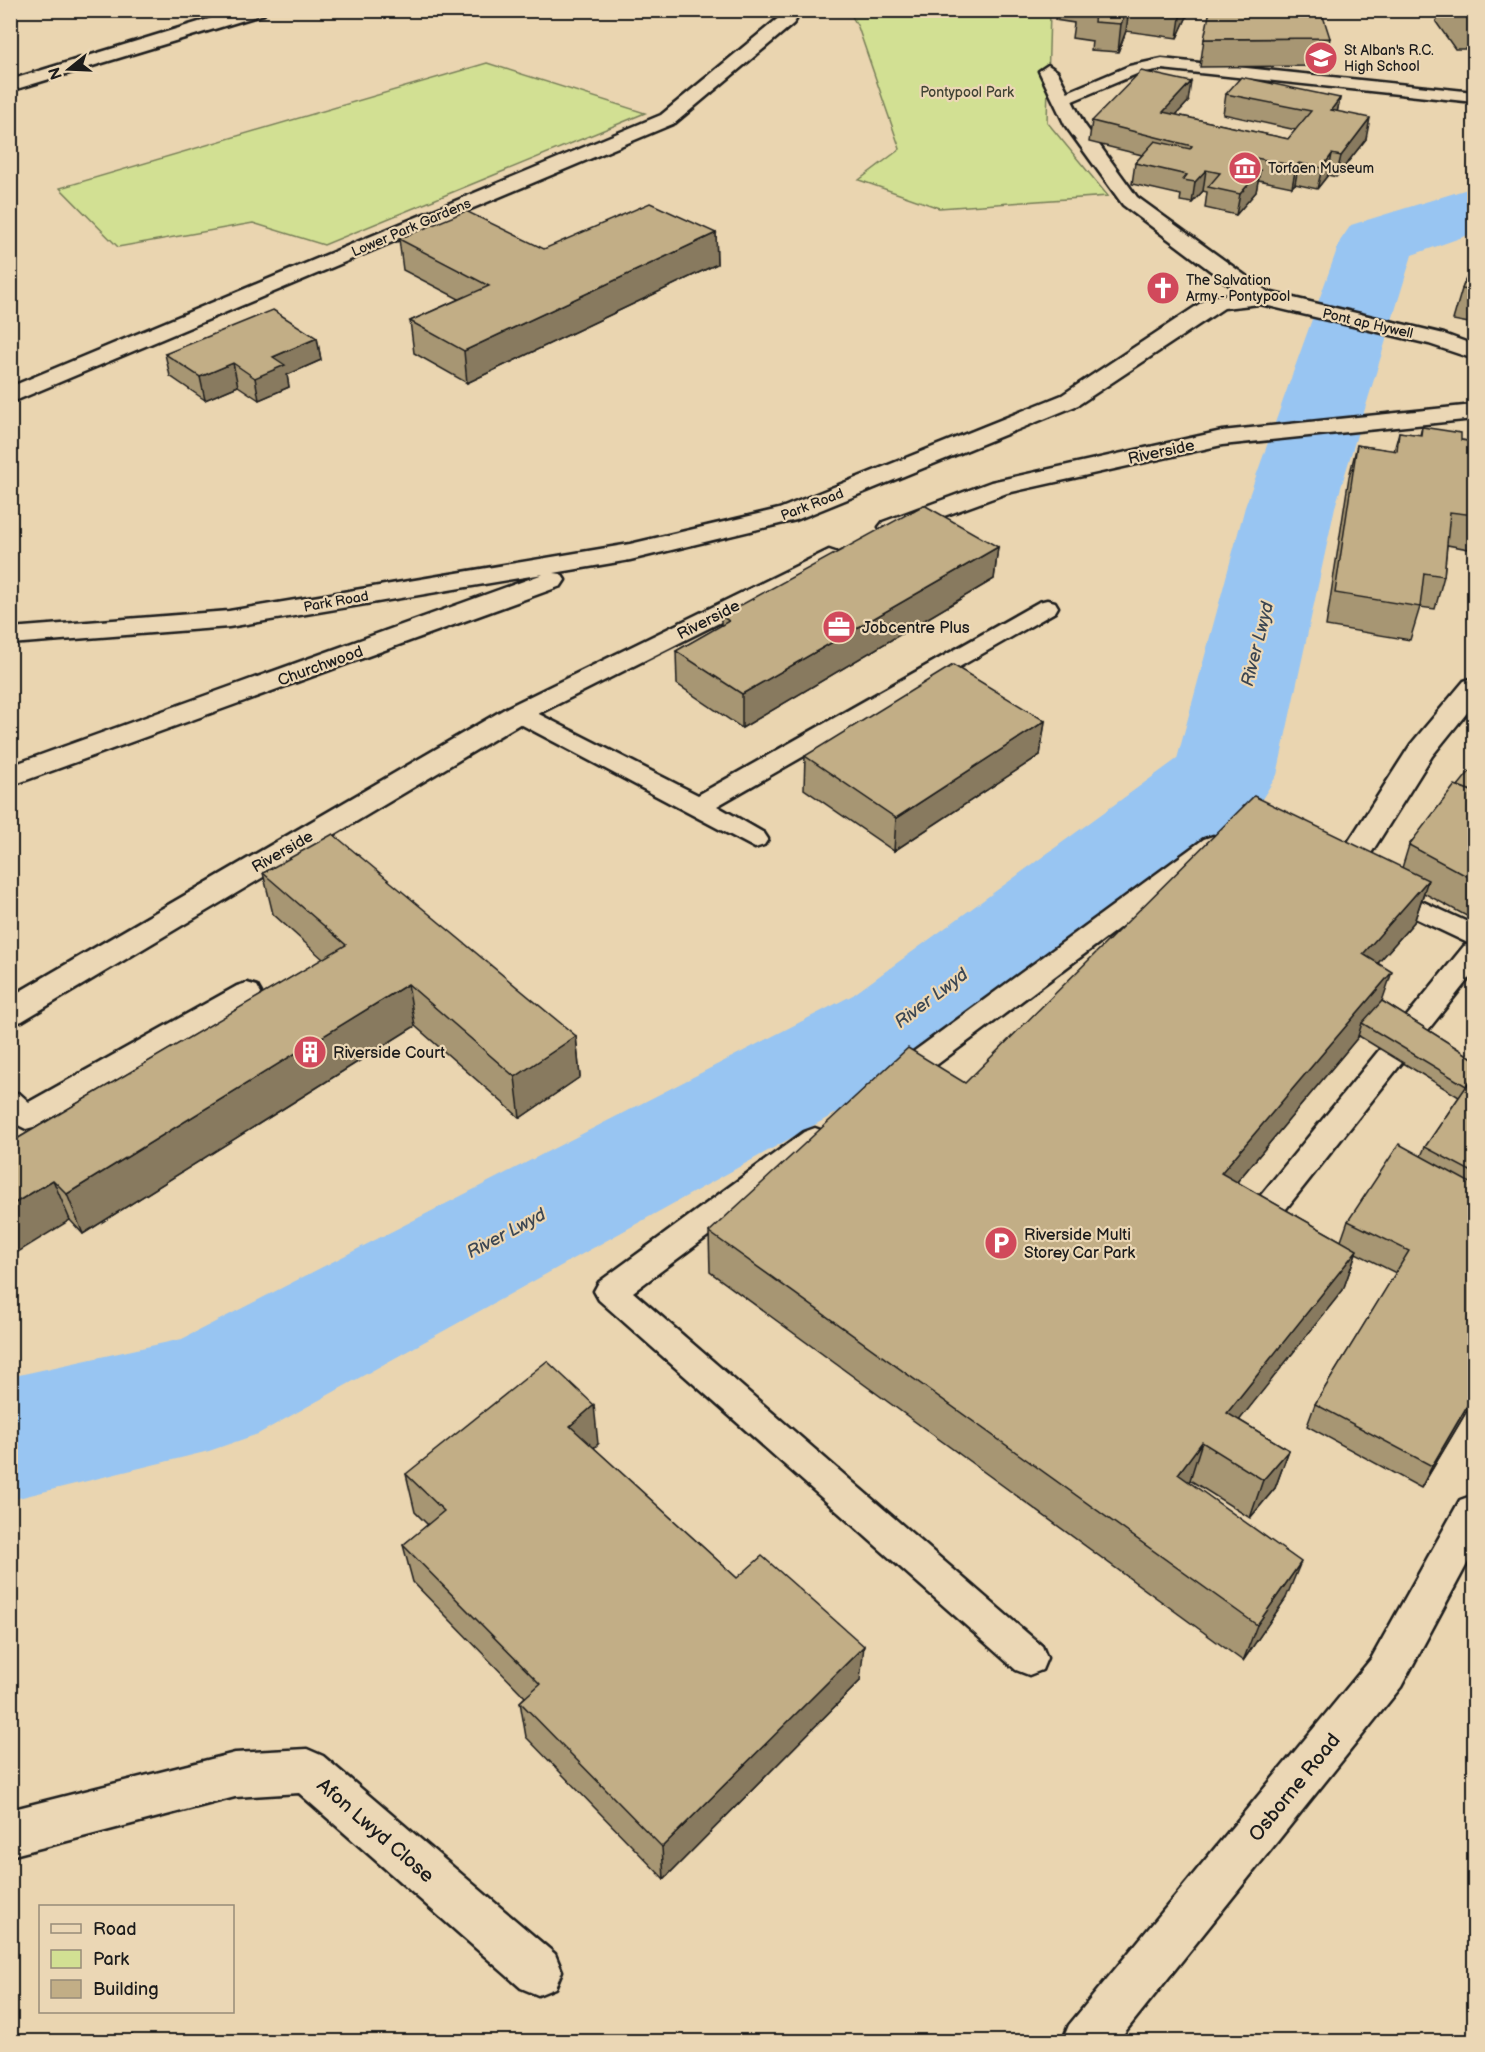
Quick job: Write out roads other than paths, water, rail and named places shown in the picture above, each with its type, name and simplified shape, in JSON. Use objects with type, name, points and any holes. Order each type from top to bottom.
[{"type":"street","points":[[10,86],[258,10]]},
{"type":"street","name":"Lower Park Gardens","points":[[10,396],[668,119],[787,20]]},
{"type":"street","points":[[1048,71],[1075,125],[1130,201],[1260,297]]},
{"type":"street","name":"Pont ap Hywell","points":[[1260,297],[1437,339],[1474,352]]},
{"type":"street","name":"Park Road","points":[[10,636],[229,619],[630,552],[787,514],[1070,400],[1218,302],[1260,297]]},
{"type":"street","name":"Riverside","points":[[10,1013],[518,713],[897,524],[1000,487],[1252,434],[1474,412]]},
{"type":"street","name":"Churchwood","points":[[10,777],[630,552]]},
{"type":"street","points":[[1340,878],[1421,750],[1474,687]]},
{"type":"street","name":"Osborne Road","points":[[1086,2042],[1386,1674],[1474,1513]]},
{"type":"street","name":"Afon Lwyd Close","points":[[10,1833],[235,1775],[307,1771],[538,1971]]},
{"type":"lane","points":[[1064,99],[1135,69],[1162,64],[1474,97]]},
{"type":"lane","points":[[698,806],[1047,608]]},
{"type":"lane","points":[[518,713],[755,838]]},
{"type":"lane","points":[[868,1101],[1240,825]]},
{"type":"lane","points":[[1313,859],[1340,878],[1474,936]]},
{"type":"lane","points":[[1259,1220],[1474,953]]},
{"type":"lane","points":[[10,1102],[26,1118],[248,993]]},
{"type":"lane","points":[[839,1122],[610,1291],[1029,1658]]},
{"type":"waterway","name":"River Lwyd","points":[[10,1439],[209,1392],[895,1026],[1225,775],[1290,507],[1378,241],[1474,209]]},
{"type":"place","name":"St Alban's R.C. High School","points":[[1321,58]]},
{"type":"place","name":"Torfaen Museum","points":[[1245,168]]},
{"type":"place","name":"The Salvation Army - Pontypool","points":[[1163,288]]},
{"type":"place","name":"Jobcentre Plus","points":[[839,627]]},
{"type":"place","name":"Riverside Court","points":[[310,1052]]},
{"type":"place","name":"Riverside Multi Storey Car Park","points":[[1001,1243]]},
{"type":"park label","name":"Pontypool Park","points":[[967,92]]}]
